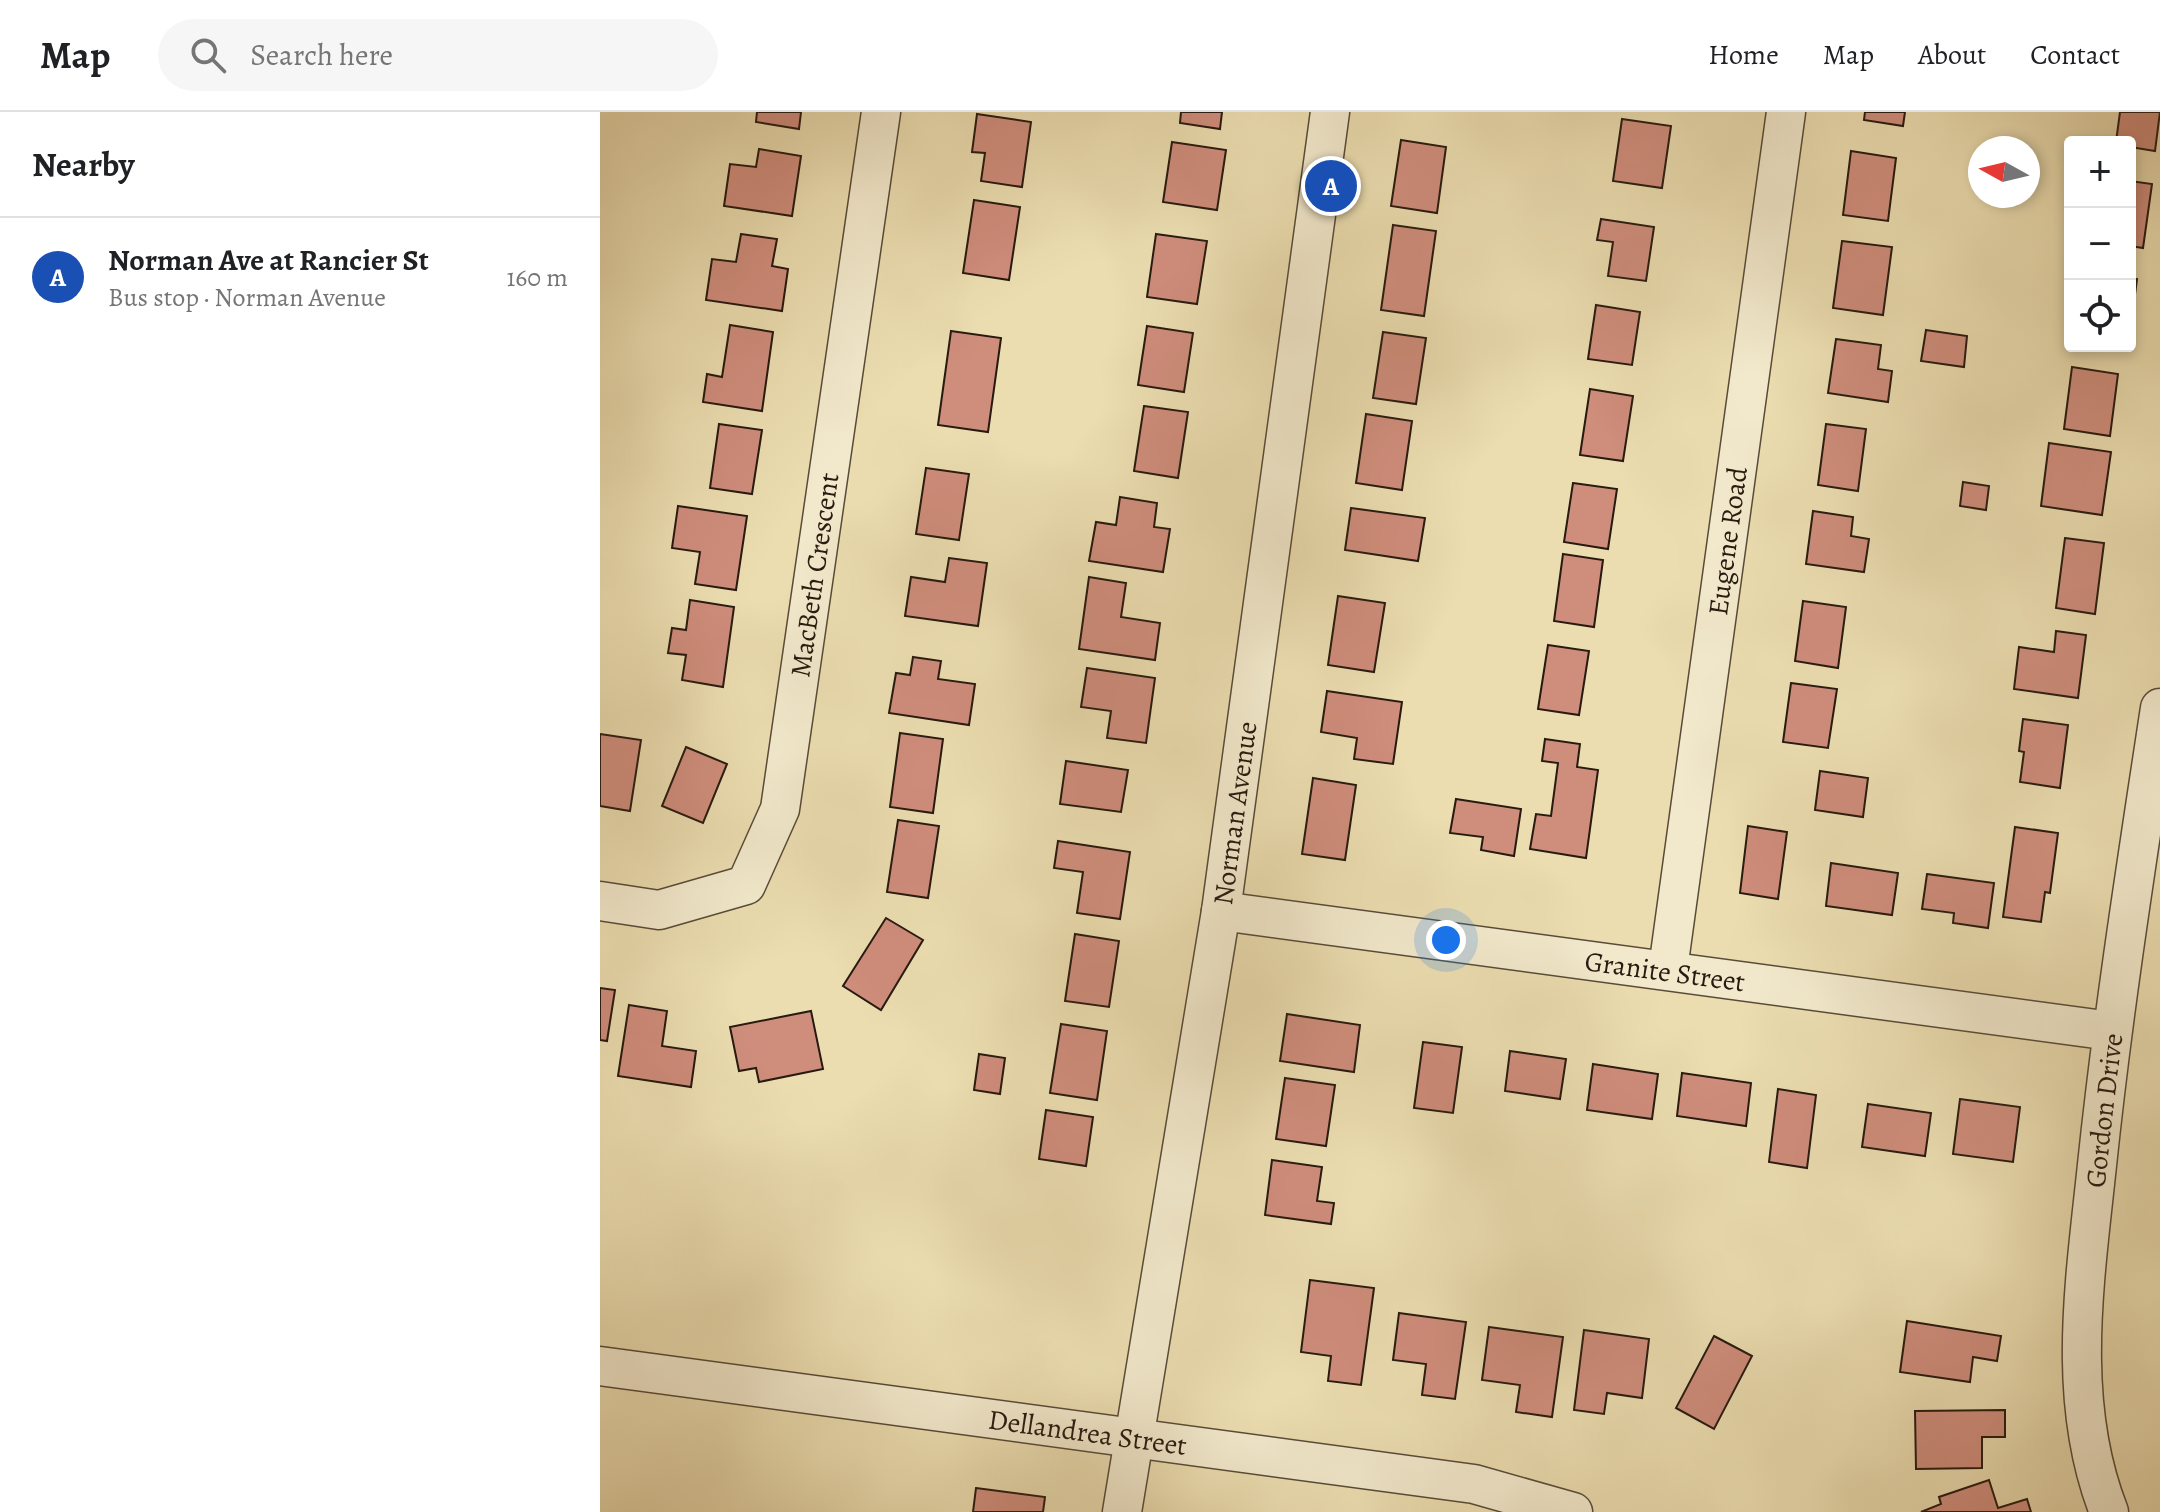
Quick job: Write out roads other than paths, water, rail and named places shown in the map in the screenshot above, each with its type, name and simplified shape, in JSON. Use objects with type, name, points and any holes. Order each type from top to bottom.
[{"type":"street","name":"MacBeth Crescent","points":[[600,901],[659,910],[746,885],[780,809],[881,112]]},
{"type":"street","name":"Norman Avenue","points":[[1122,1512],[1132,1436],[1221,911],[1330,112]]},
{"type":"street","name":"Eugene Road","points":[[1668,969],[1786,112]]},
{"type":"street","name":"Gordon Drive","points":[[2109,1512],[2086,1429],[2081,1361],[2085,1289],[2111,1031],[2160,708]]},
{"type":"street","name":"Granite Street","points":[[1221,911],[2111,1031]]},
{"type":"street","name":"Dellandrea Street","points":[[600,1366],[1474,1484],[1573,1512]]},
{"type":"place","name":"Norman Ave at Rancier St","points":[[1331,186]]}]
